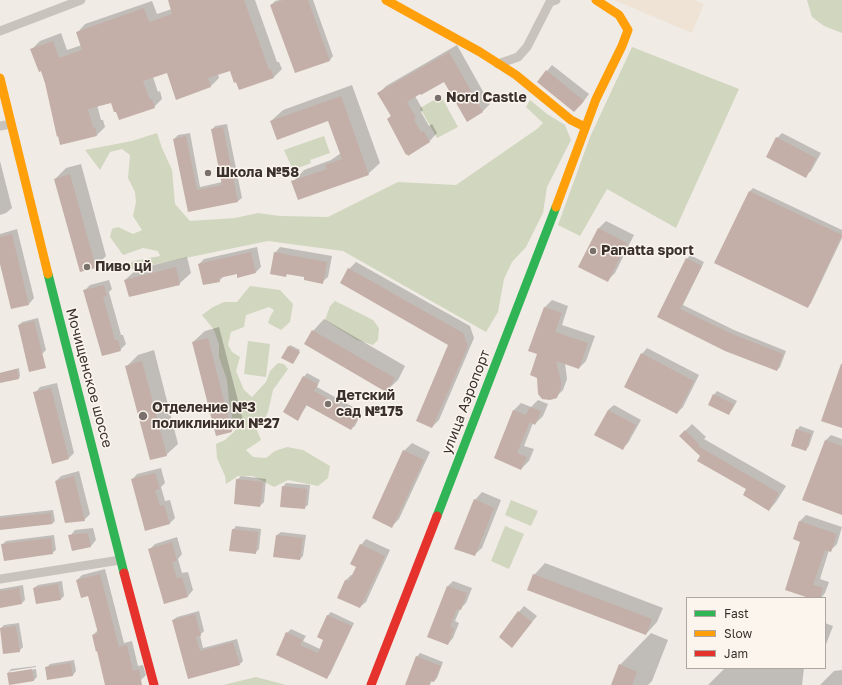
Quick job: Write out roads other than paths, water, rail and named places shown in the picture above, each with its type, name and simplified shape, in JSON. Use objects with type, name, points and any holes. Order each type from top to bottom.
[{"type":"street","points":[[0,31],[81,0]]},
{"type":"street","points":[[386,0],[480,52],[516,75],[571,120],[585,127]]},
{"type":"street","points":[[498,64],[518,57],[527,47],[550,2],[556,0]]},
{"type":"street","name":"улица Аэропорт","points":[[371,685],[574,162],[585,127],[596,99],[622,46],[628,30],[619,15],[596,0]]},
{"type":"street","name":"Мочищенское шоссе","points":[[0,78],[120,560],[154,685]]},
{"type":"street","points":[[0,126],[11,124]]},
{"type":"street","points":[[0,579],[120,560]]},
{"type":"place","name":"Nord Castle","points":[[438,98]]},
{"type":"place","name":"Школа №58","points":[[208,173]]},
{"type":"place","name":"Panatta sport","points":[[593,251]]},
{"type":"place","name":"Пиво цй","points":[[87,267]]},
{"type":"place","name":"Детский сад №175","points":[[328,404]]},
{"type":"place","name":"Отделение №3 поликлиники №27","points":[[143,416]]}]
